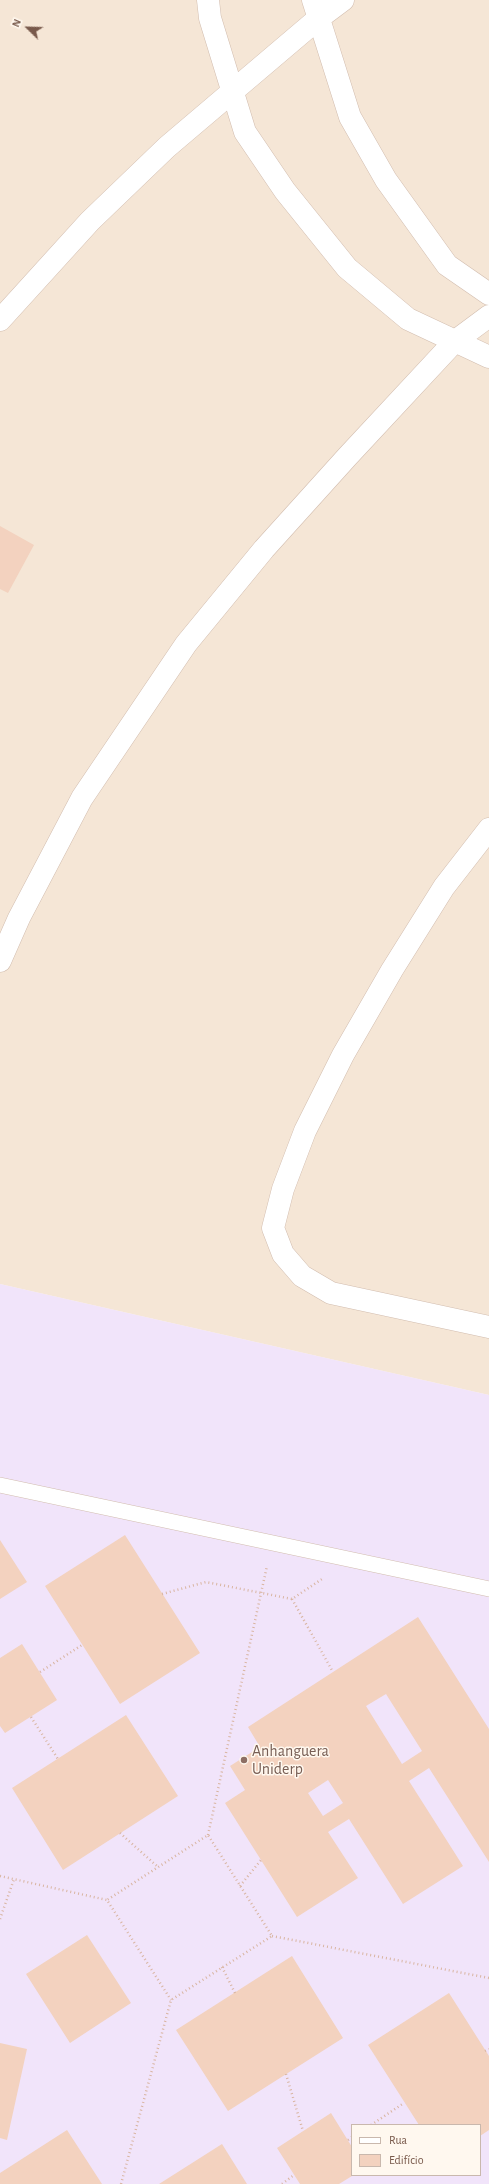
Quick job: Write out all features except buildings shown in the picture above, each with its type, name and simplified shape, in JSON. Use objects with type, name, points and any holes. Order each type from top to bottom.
[{"type":"street","points":[[208,0],[210,18],[245,132],[285,191],[348,268],[408,319],[454,342],[489,357]]},
{"type":"street","points":[[0,320],[90,221],[168,147],[233,93],[316,9],[343,0]]},
{"type":"street","points":[[316,9],[350,117],[386,180],[447,265],[489,294]]},
{"type":"street","points":[[0,961],[19,918],[82,798],[186,644],[264,549],[454,342],[489,316]]},
{"type":"street","points":[[489,829],[444,887],[392,970],[343,1055],[305,1131],[283,1189],[273,1228],[282,1254],[302,1276],[331,1293],[489,1327]]},
{"type":"lane","points":[[0,1485],[354,1559],[489,1589]]},
{"type":"path","points":[[272,1936],[208,1835],[273,1542]]},
{"type":"path","points":[[162,1594],[206,1582],[292,1599],[354,1559]]},
{"type":"path","points":[[292,1599],[333,1672]]},
{"type":"path","points":[[40,1672],[82,1645]]},
{"type":"path","points":[[31,1717],[58,1759]]},
{"type":"path","points":[[120,1833],[158,1867]]},
{"type":"path","points":[[107,1900],[208,1835]]},
{"type":"path","points":[[240,1886],[261,1860]]},
{"type":"path","points":[[0,1876],[107,1900],[171,2000]]},
{"type":"path","points":[[0,1919],[14,1879]]},
{"type":"path","points":[[121,2184],[171,2000],[272,1936],[489,1978]]},
{"type":"path","points":[[222,1968],[235,1992]]},
{"type":"path","points":[[286,2074],[303,2131]]},
{"type":"path","points":[[372,2124],[404,2103]]},
{"type":"path","points":[[282,2184],[294,2175]]},
{"type":"shaded area","points":[[0,0],[489,0],[489,1395],[0,1284]]},
{"type":"shaded area","name":"Anhanguera Uniderp","points":[[0,1284],[489,1395],[489,2184],[0,2184]]},
{"type":"place","name":"Anhanguera Uniderp","points":[[244,1760]]}]
